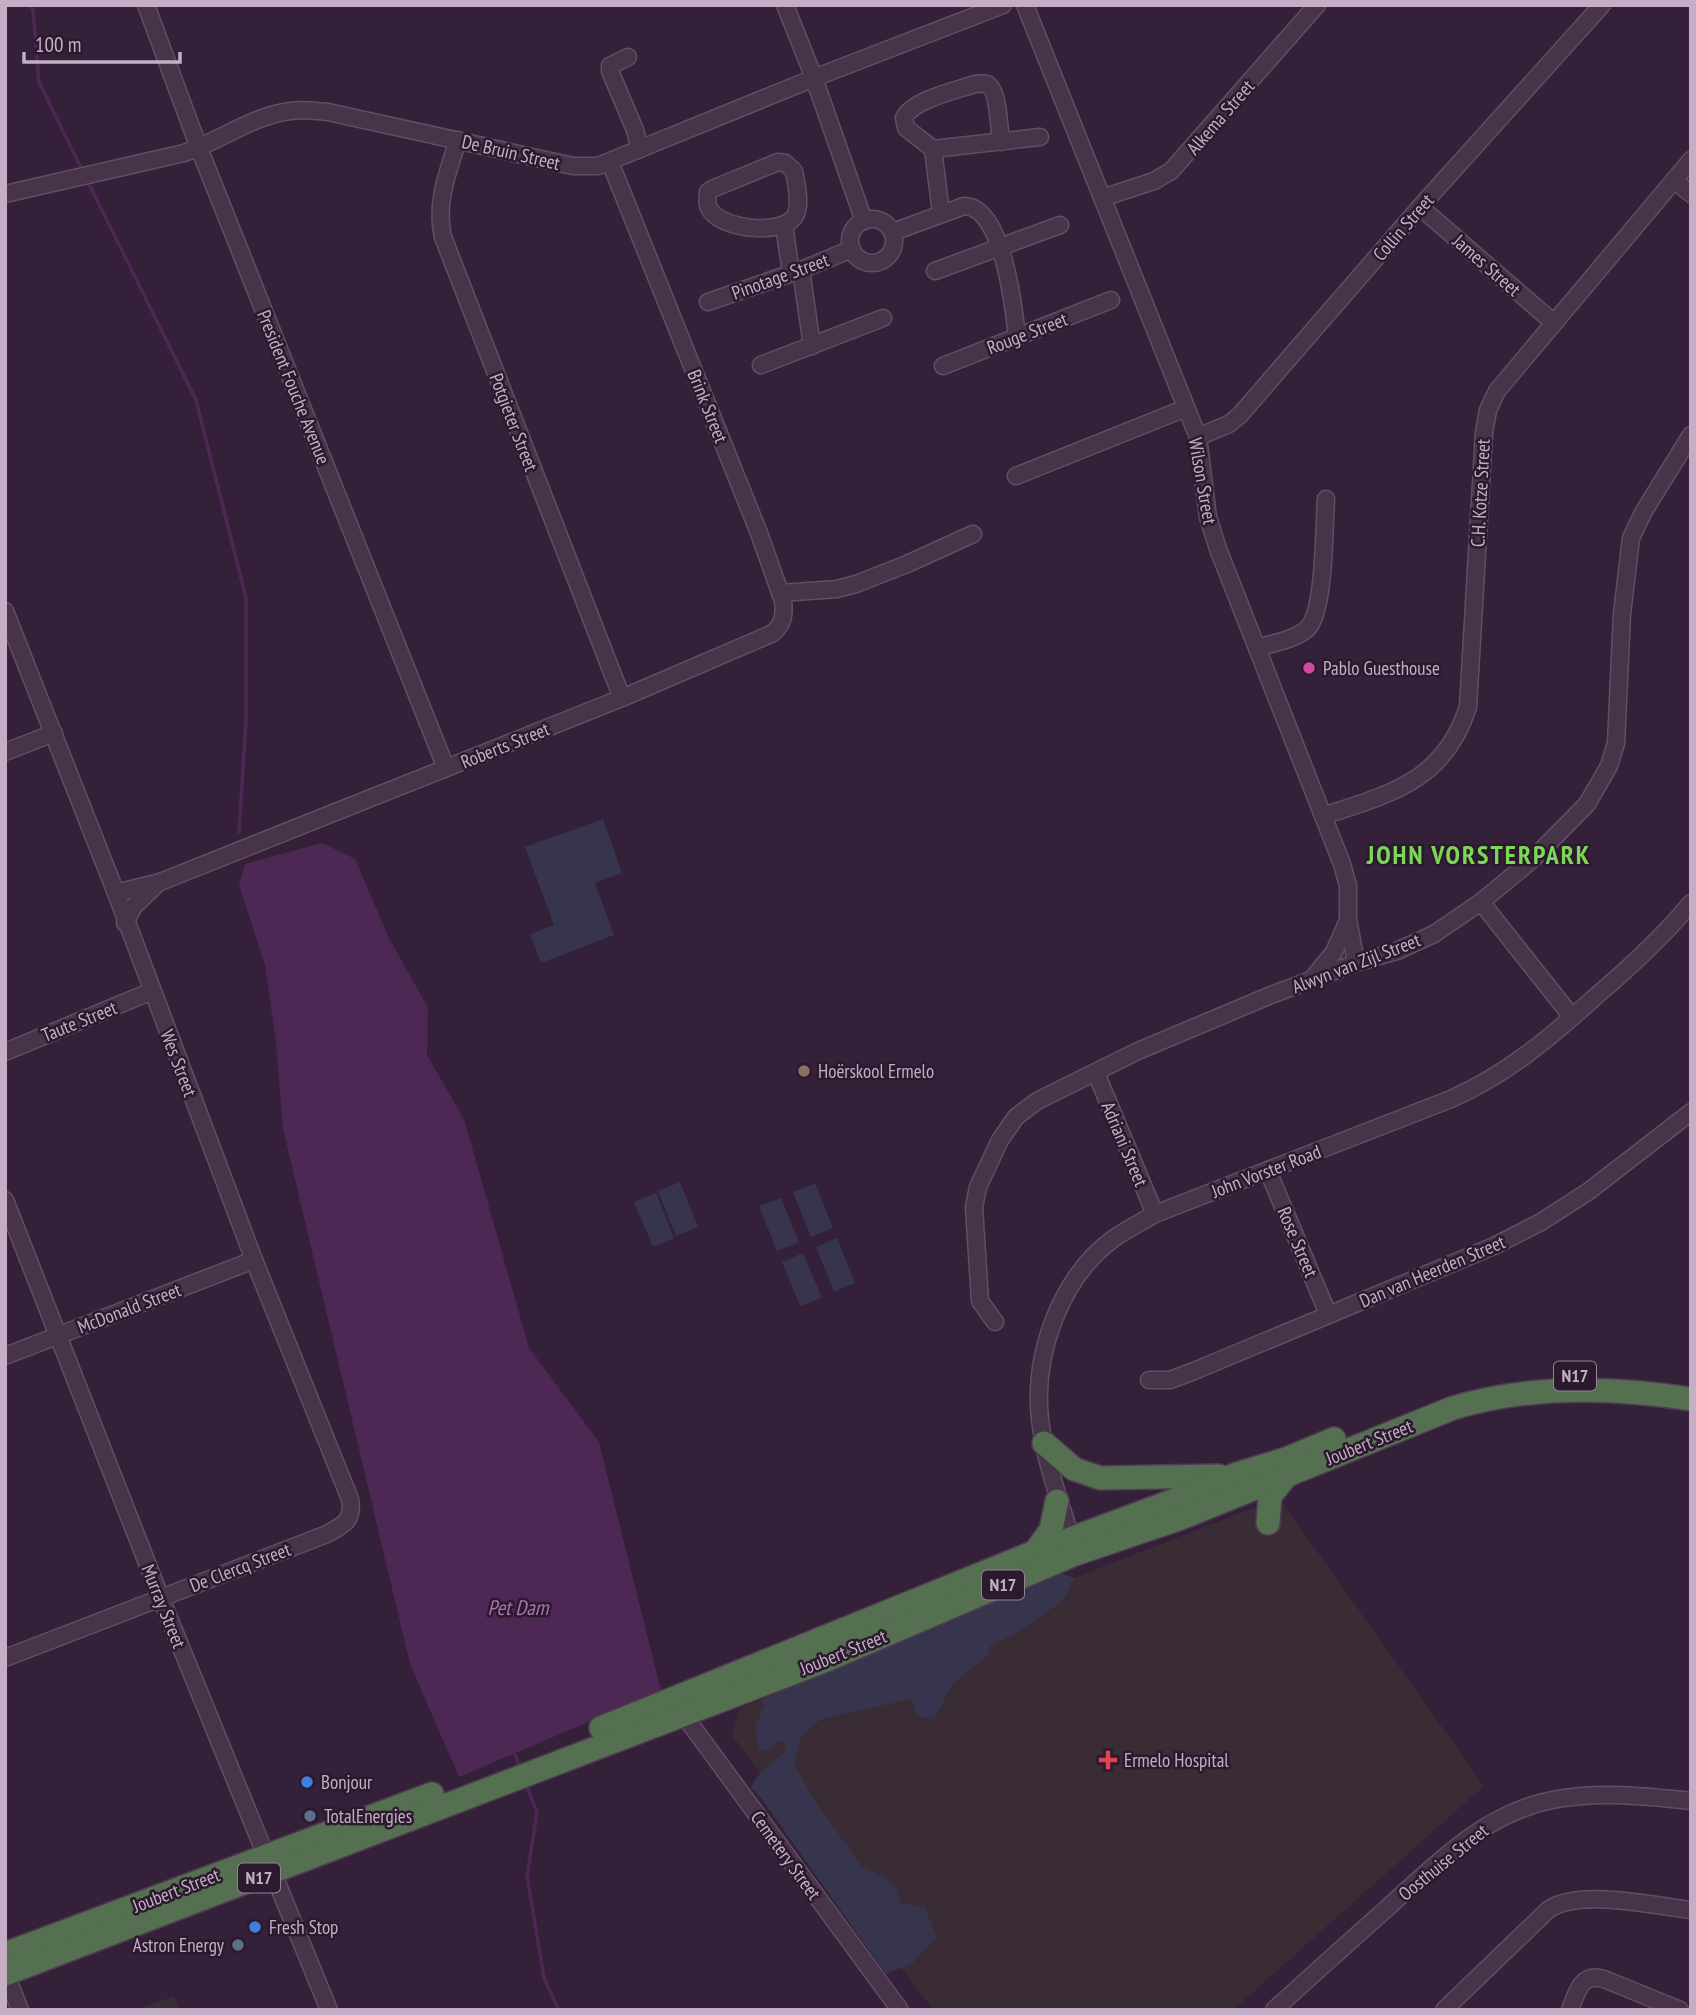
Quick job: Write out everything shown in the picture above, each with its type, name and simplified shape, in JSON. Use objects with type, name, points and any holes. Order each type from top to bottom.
[{"type":"highway","name":"Joubert Street","points":[[678,1707],[829,1659],[1167,1503],[1428,1402],[1488,1385],[1555,1377],[1605,1376],[1691,1386]]},
{"type":"highway","name":"Joubert Street","points":[[5,1973],[270,1864],[678,1707],[1035,1552],[1073,1546],[1181,1518],[1437,1414],[1488,1399],[1538,1393],[1651,1393],[1691,1399]]},
{"type":"highway","points":[[1045,1443],[1063,1461],[1083,1473],[1100,1478],[1234,1475]]},
{"type":"highway","points":[[1268,1523],[1270,1496],[1287,1475]]},
{"type":"highway","points":[[1126,1479],[1167,1503]]},
{"type":"highway","points":[[1035,1552],[1051,1530],[1058,1500]]},
{"type":"highway","name":"Joubert Street","points":[[5,1954],[270,1864]]},
{"type":"street","name":"President Fouche Avenue","points":[[146,5],[199,148],[446,768]]},
{"type":"street","points":[[785,5],[814,78],[864,221]]},
{"type":"street","name":"De Bruin Street","points":[[5,194],[199,148],[232,130],[292,111],[328,112],[573,166],[598,166],[1003,5]]},
{"type":"street","name":"Wilson Street","points":[[1025,5],[1198,437],[1213,534],[1346,875],[1348,919],[1356,963]]},
{"type":"street","name":"Alkema Street","points":[[1102,198],[1154,181],[1171,171],[1317,5]]},
{"type":"street","name":"Collin Street","points":[[1198,437],[1229,425],[1240,415],[1420,207],[1602,5]]},
{"type":"street","points":[[628,57],[610,66],[610,71],[635,130],[640,149]]},
{"type":"street","points":[[1001,142],[994,92],[987,85],[975,84],[920,104],[906,113],[904,118],[906,128],[933,149],[1001,142],[1040,137]]},
{"type":"street","name":"Potgieter Street","points":[[458,140],[442,192],[440,225],[443,237],[622,698]]},
{"type":"street","points":[[933,149],[941,214]]},
{"type":"street","name":"C.H. Kotze Street","points":[[1323,816],[1394,792],[1412,783],[1436,763],[1464,721],[1470,689],[1485,421],[1497,391],[1691,160]]},
{"type":"street","name":"Brink Street","points":[[610,162],[759,533],[780,593],[784,608],[781,626],[757,640]]},
{"type":"street","points":[[785,163],[794,171],[797,210],[795,216],[784,225],[744,228],[732,225],[713,214],[707,203],[708,192],[718,185],[772,164],[785,163]]},
{"type":"street","points":[[1674,180],[1691,194]]},
{"type":"street","points":[[893,233],[964,206],[973,206],[983,213],[999,247],[1011,287],[1017,338]]},
{"type":"street","name":"James Street","points":[[1420,207],[1554,323]]},
{"type":"street","points":[[875,219],[883,222],[893,233],[893,247],[886,258],[880,261],[865,261],[852,249],[853,231],[864,221],[875,219]]},
{"type":"street","points":[[784,225],[812,346]]},
{"type":"street","points":[[935,271],[1060,225]]},
{"type":"street","name":"Pinotage Street","points":[[708,302],[852,249]]},
{"type":"street","name":"Rouge Street","points":[[943,366],[1111,300]]},
{"type":"street","points":[[761,365],[883,318]]},
{"type":"street","points":[[1016,476],[1186,408]]},
{"type":"street","name":"Alwyn van Zijl Street","points":[[995,1322],[980,1301],[974,1207],[978,1187],[1000,1140],[1016,1117],[1037,1101],[1138,1051],[1356,963],[1397,951],[1434,934],[1481,902],[1561,832],[1587,804],[1609,766],[1616,743],[1622,614],[1631,538],[1644,511],[1691,435]]},
{"type":"street","points":[[1257,648],[1297,635],[1312,622],[1320,592],[1326,499]]},
{"type":"street","points":[[780,593],[837,589],[907,564],[973,534]]},
{"type":"street","name":"Wes Street","points":[[5,611],[116,893],[125,923],[254,1260],[350,1499],[351,1514]]},
{"type":"street","name":"Roberts Street","points":[[160,882],[622,698],[757,640]]},
{"type":"street","points":[[5,752],[54,733]]},
{"type":"street","points":[[116,893],[160,882]]},
{"type":"street","points":[[125,923],[134,905],[160,882]]},
{"type":"street","points":[[1481,902],[1573,1017]]},
{"type":"street","name":"John Vorster Road","points":[[1073,1546],[1058,1500],[1045,1443],[1039,1401],[1040,1380],[1051,1328],[1059,1308],[1070,1287],[1090,1262],[1112,1240],[1154,1214],[1473,1090],[1524,1057],[1573,1017],[1639,959],[1691,904]]},
{"type":"street","points":[[1312,980],[1334,952],[1348,919]]},
{"type":"street","name":"Taute Street","points":[[5,1052],[152,991]]},
{"type":"street","name":"Adriani Street","points":[[1096,1073],[1154,1214]]},
{"type":"street","name":"Dan van Heerden Street","points":[[1149,1380],[1161,1381],[1181,1376],[1494,1247],[1590,1191],[1691,1112]]},
{"type":"street","name":"Rose Street","points":[[1268,1171],[1328,1314]]},
{"type":"street","name":"Murray Street","points":[[5,1200],[160,1597],[328,2010]]},
{"type":"street","name":"McDonald Street","points":[[5,1356],[254,1260]]},
{"type":"street","name":"De Clercq Street","points":[[5,1658],[327,1534],[344,1525],[351,1514]]},
{"type":"street","name":"Cemetery Street","points":[[678,1707],[900,2010]]},
{"type":"street","name":"Oosthuise Street","points":[[1274,2010],[1447,1855],[1486,1825],[1503,1816],[1552,1800],[1578,1796],[1627,1796],[1691,1801]]},
{"type":"street","points":[[1450,2008],[1548,1910],[1562,1901],[1604,1900],[1691,1910]]},
{"type":"street","points":[[5,1973],[20,2010]]},
{"type":"street","points":[[1570,2010],[1580,1985],[1593,1976],[1680,2010]]},
{"type":"shaded area","points":[[603,819],[622,873],[595,883],[614,935],[541,963],[530,934],[554,925],[525,847]]},
{"type":"shaded area","points":[[680,1182],[698,1227],[676,1236],[658,1191]]},
{"type":"shaded area","points":[[815,1183],[833,1228],[811,1237],[793,1192]]},
{"type":"shaded area","points":[[656,1193],[674,1238],[653,1247],[634,1202]]},
{"type":"shaded area","points":[[781,1198],[799,1242],[777,1251],[759,1206]]},
{"type":"shaded area","points":[[837,1238],[855,1283],[834,1292],[816,1247]]},
{"type":"shaded area","points":[[803,1253],[822,1298],[800,1306],[782,1262]]},
{"type":"shaded area","name":"Ermelo Hospital","points":[[1279,1498],[1484,1786],[1233,2010],[933,2010],[732,1735],[740,1708]]},
{"type":"shaded area","points":[[1058,1572],[1074,1578],[1064,1600],[1015,1634],[990,1646],[988,1655],[952,1684],[934,1720],[918,1716],[911,1699],[821,1719],[801,1737],[794,1763],[811,1795],[861,1866],[886,1878],[896,1888],[901,1904],[924,1906],[937,1937],[914,1962],[886,1974],[751,1787],[757,1777],[785,1751],[785,1741],[778,1741],[771,1749],[760,1752],[755,1726],[765,1704],[760,1700]]},
{"type":"shaded area","points":[[174,1996],[179,2010],[135,2010]]},
{"type":"water","name":"Pet Dam","points":[[322,843],[355,859],[388,936],[428,1008],[427,1055],[464,1119],[529,1348],[599,1442],[661,1691],[459,1777],[410,1664],[283,1129],[276,1042],[265,965],[239,885],[245,864]]},
{"type":"waterway","points":[[29,5],[33,10],[39,82],[82,170]]},
{"type":"waterway","points":[[87,180],[196,400],[246,598],[246,720],[239,832]]},
{"type":"waterway","points":[[513,1749],[520,1768]]},
{"type":"waterway","points":[[526,1785],[537,1812],[527,1876],[544,1978],[559,2010]]},
{"type":"place","name":"Pablo Guesthouse","points":[[1309,668]]},
{"type":"place","name":"Hoërskool Ermelo","points":[[804,1071]]},
{"type":"place","name":"Ermelo Hospital","points":[[1108,1760]]},
{"type":"place","name":"Bonjour","points":[[307,1782]]},
{"type":"place","name":"TotalEnergies","points":[[310,1816]]},
{"type":"place","name":"Fresh Stop","points":[[255,1927]]},
{"type":"place","name":"Astron Energy","points":[[238,1945]]},
{"type":"district","name":"JOHN VORSTERPARK","points":[[1479,855]]}]
